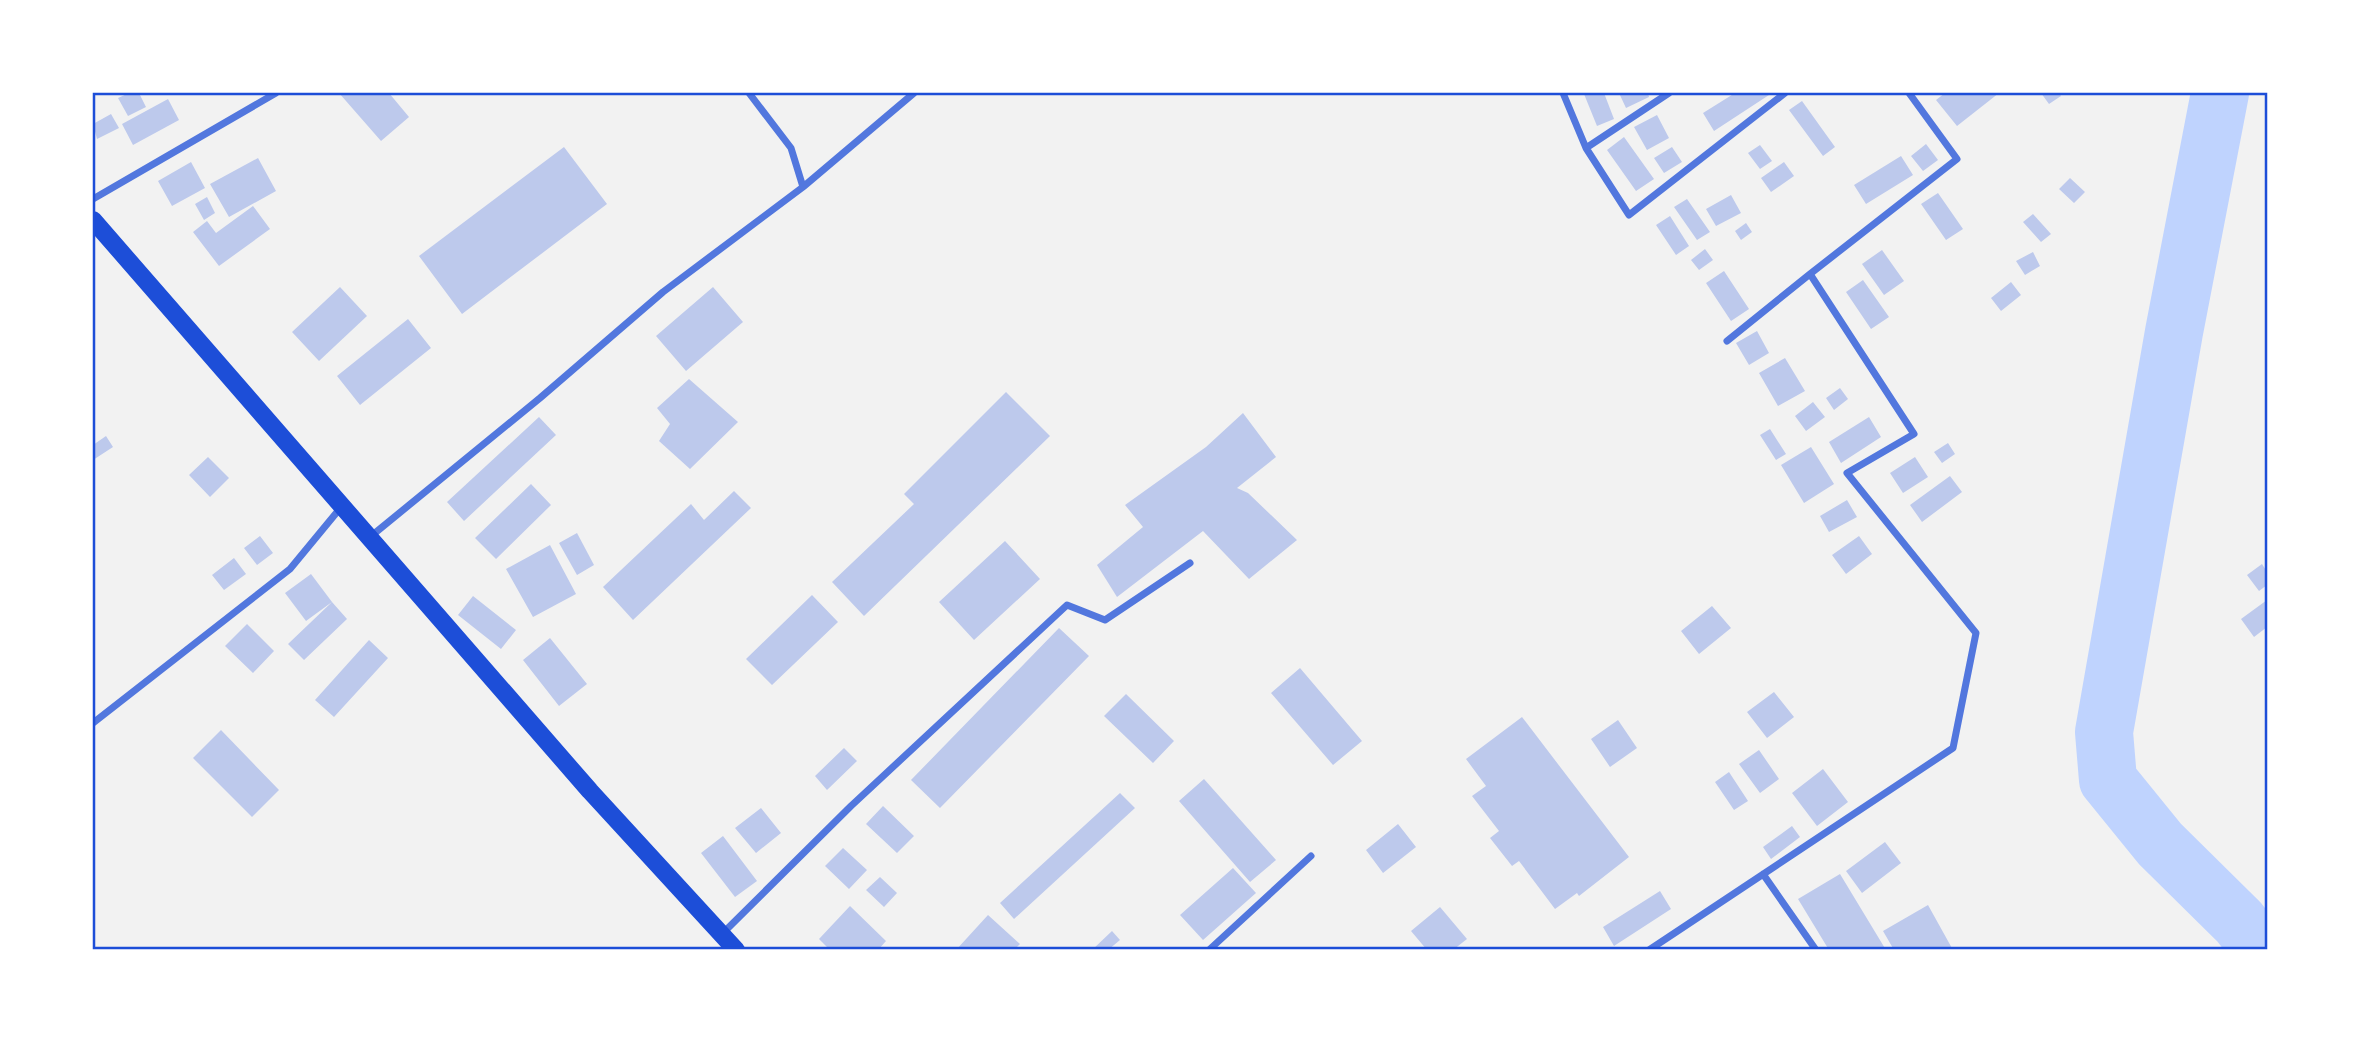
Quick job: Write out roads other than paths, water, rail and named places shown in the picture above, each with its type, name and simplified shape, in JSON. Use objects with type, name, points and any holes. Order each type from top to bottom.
[{"type":"main road","points":[[93,220],[590,791],[736,950]]},
{"type":"street","points":[[93,199],[276,93]]},
{"type":"street","points":[[749,93],[791,148],[803,187]]},
{"type":"street","points":[[369,538],[540,398],[663,292],[803,187],[914,93]]},
{"type":"street","points":[[1563,93],[1586,148],[1629,215],[1785,93]]},
{"type":"street","points":[[1586,148],[1669,93]]},
{"type":"street","points":[[1727,341],[1957,159],[1909,93]]},
{"type":"street","points":[[1649,950],[1953,748],[1976,633],[1847,473],[1914,434],[1810,274]]},
{"type":"street","points":[[93,723],[290,569],[342,506]]},
{"type":"street","points":[[722,935],[850,806],[1067,605],[1105,620],[1190,563]]},
{"type":"street","points":[[1209,950],[1311,856]]},
{"type":"street","points":[[1763,874],[1816,950]]},
{"type":"waterway","points":[[2220,93],[2174,332],[2104,732],[2108,780],[2160,844],[2239,922],[2261,950]]}]
